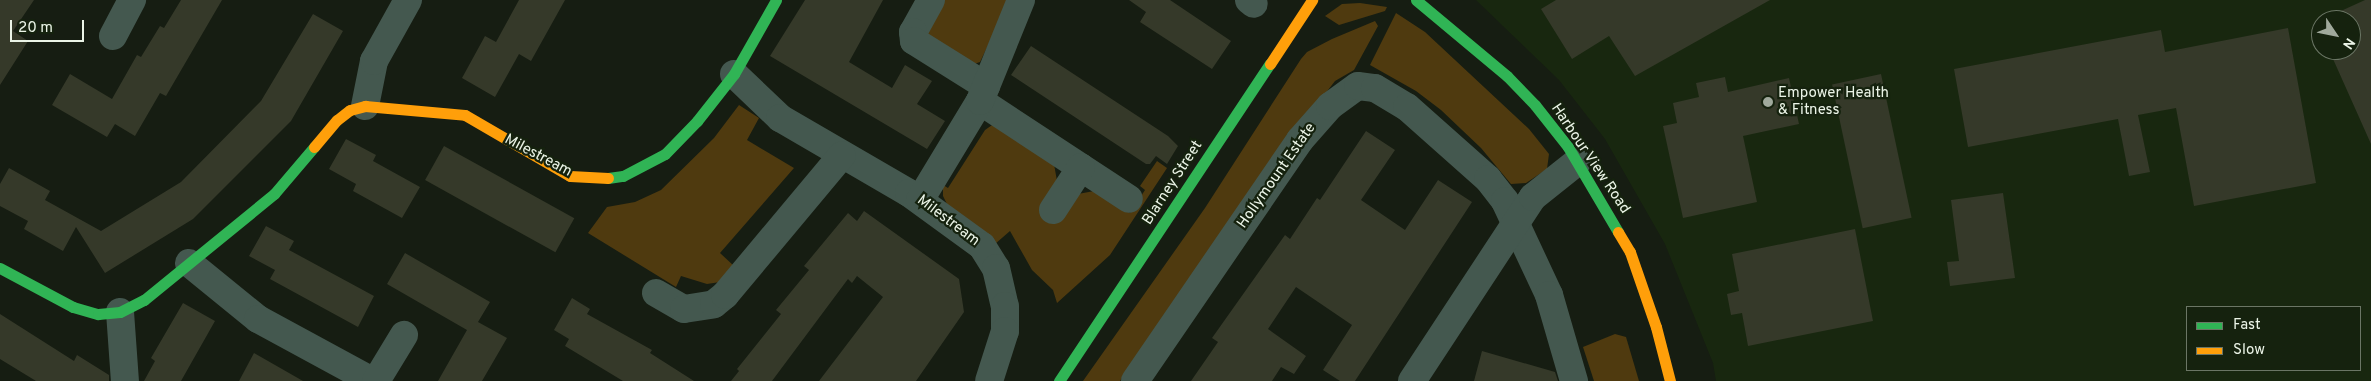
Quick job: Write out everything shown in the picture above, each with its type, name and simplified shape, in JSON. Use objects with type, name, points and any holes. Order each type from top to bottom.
[{"type":"street","points":[[113,36],[132,0]]},
{"type":"street","points":[[0,268],[73,307],[98,314],[120,312],[144,300],[274,194],[337,120],[350,110],[365,106],[376,55],[408,0]]},
{"type":"street","name":"Milestream","points":[[365,106],[466,115],[570,176],[598,179],[623,176],[665,154],[697,122],[734,74],[776,0]]},
{"type":"street","points":[[932,0],[913,32],[914,41],[1081,167],[1129,199]]},
{"type":"street","points":[[920,200],[983,94],[1021,0]]},
{"type":"street","name":"Blarney Street","points":[[1059,381],[1312,0]]},
{"type":"street","name":"Harbour View Road","points":[[1416,0],[1512,82],[1535,105],[1577,162],[1630,252],[1656,327],[1670,381]]},
{"type":"street","name":"Milestream","points":[[734,74],[780,118],[920,200],[982,246],[1001,281],[1006,331],[989,381]]},
{"type":"street","name":"Hollymount Estate","points":[[1135,381],[1300,140],[1330,106],[1358,86],[1375,88],[1407,107],[1481,172],[1504,202],[1549,296],[1574,381]]},
{"type":"street","points":[[656,293],[684,309],[714,304],[725,295],[842,155]]},
{"type":"street","points":[[1412,381],[1533,197],[1577,162]]},
{"type":"street","points":[[1053,210],[1081,167]]},
{"type":"street","points":[[189,263],[258,319],[372,381]]},
{"type":"street","points":[[120,312],[125,381]]},
{"type":"street","points":[[376,381],[404,335]]},
{"type":"shaded area","points":[[944,0],[1010,0],[980,62],[974,64],[929,36],[927,32]]},
{"type":"shaded area","points":[[1476,0],[2371,0],[2371,381],[1716,381],[1713,363],[1665,244],[1605,139],[1559,80]]},
{"type":"shaded area","points":[[1360,3],[1387,7],[1385,11],[1339,25],[1325,16],[1342,4]]},
{"type":"shaded area","points":[[1396,13],[1425,32],[1529,129],[1549,154],[1547,169],[1526,183],[1511,184],[1481,148],[1441,110],[1416,91],[1370,65]]},
{"type":"shaded area","points":[[1375,21],[1378,26],[1354,70],[1335,81],[1281,151],[1120,381],[1083,381],[1205,208],[1301,59],[1307,52],[1332,39]]},
{"type":"shaded area","points":[[739,105],[759,118],[747,140],[794,168],[720,253],[734,266],[720,282],[707,284],[681,276],[676,287],[588,233],[607,207],[635,202],[661,190],[714,138]]},
{"type":"shaded area","points":[[995,123],[1054,164],[1057,181],[1078,194],[1094,191],[1130,213],[1145,190],[1140,186],[1157,161],[1167,168],[1110,255],[1057,303],[1053,290],[1032,270],[1010,231],[995,244],[948,206],[943,196],[943,185],[948,188],[985,130]]},
{"type":"shaded area","points":[[1615,334],[1626,337],[1639,381],[1594,381],[1583,347]]},
{"type":"building","points":[[0,0],[34,0],[13,31],[28,41],[0,85]]},
{"type":"building","points":[[181,0],[222,0],[166,96],[160,93],[135,136],[115,124],[107,137],[52,105],[70,74],[112,99],[137,55],[141,57],[160,26],[164,28]]},
{"type":"building","points":[[519,0],[565,0],[531,61],[519,54],[495,97],[462,78],[485,36],[496,42]]},
{"type":"building","points":[[805,0],[883,0],[849,62],[892,88],[905,65],[932,81],[917,104],[945,121],[927,149],[770,56]]},
{"type":"building","points":[[1129,0],[1170,0],[1231,41],[1212,69],[1140,22],[1146,12]]},
{"type":"building","points":[[1556,0],[1770,0],[1635,76],[1609,36],[1572,59],[1541,9]]},
{"type":"building","points":[[2365,0],[2371,0],[2371,144],[2333,60],[2361,60],[2361,10],[2343,10]]},
{"type":"building","points":[[313,14],[343,31],[291,121],[193,219],[105,273],[76,227],[63,251],[24,229],[28,221],[0,206],[0,184],[9,168],[50,191],[45,200],[101,231],[181,182],[261,101]]},
{"type":"building","points":[[2288,28],[2316,183],[2194,206],[2176,108],[2138,115],[2150,172],[2129,176],[2118,119],[1968,147],[1954,69],[2161,30],[2165,52]]},
{"type":"building","points":[[1031,46],[1168,136],[1178,146],[1167,164],[1156,156],[1150,164],[1146,164],[1011,75]]},
{"type":"building","points":[[1881,74],[1912,218],[1863,228],[1832,84]]},
{"type":"building","points":[[1725,77],[1728,92],[1789,78],[1799,124],[1743,136],[1757,202],[1683,218],[1663,126],[1677,123],[1673,103],[1699,97],[1696,83]]},
{"type":"building","points":[[1366,131],[1395,150],[1361,200],[1405,230],[1438,180],[1472,202],[1355,381],[1340,381],[1323,370],[1352,325],[1296,287],[1268,329],[1306,356],[1294,374],[1281,367],[1272,381],[1191,381],[1218,342],[1212,338],[1285,235],[1290,239],[1317,198],[1320,200]]},
{"type":"building","points":[[346,139],[376,155],[373,161],[420,187],[402,218],[353,191],[356,184],[329,169]]},
{"type":"building","points":[[444,146],[574,218],[555,252],[425,180]]},
{"type":"building","points":[[2003,193],[2015,278],[1950,286],[1947,262],[1959,261],[1951,200]]},
{"type":"building","points":[[864,211],[959,279],[964,312],[916,381],[819,381],[883,297],[857,276],[852,283],[848,279],[772,381],[731,381],[739,371],[737,369],[781,314],[776,310],[809,270],[804,266],[848,213],[857,221]]},
{"type":"building","points":[[266,226],[294,241],[289,250],[374,296],[358,327],[270,279],[275,270],[249,256]]},
{"type":"building","points":[[1855,229],[1873,321],[1748,346],[1742,313],[1731,315],[1727,294],[1739,291],[1732,254]]},
{"type":"building","points":[[405,253],[490,302],[478,322],[507,338],[482,381],[438,381],[467,330],[387,284]]},
{"type":"building","points":[[572,298],[590,309],[587,314],[652,350],[650,353],[694,381],[623,381],[565,346],[569,339],[554,330]]},
{"type":"building","points":[[183,303],[215,321],[181,381],[144,381],[155,361],[151,358]]},
{"type":"building","points":[[0,314],[74,361],[77,355],[109,375],[109,381],[36,381],[0,359]]},
{"type":"building","points":[[1482,351],[1555,372],[1558,381],[1474,381]]},
{"type":"building","points":[[254,353],[303,381],[239,381]]},
{"type":"traffic: fast","points":[[608,178],[623,176],[665,154],[697,121],[734,74],[776,0]]},
{"type":"traffic: fast","points":[[1416,0],[1507,76],[1535,105],[1568,147],[1618,232]]},
{"type":"traffic: fast","points":[[1059,381],[1270,64]]},
{"type":"traffic: fast","points":[[0,268],[73,307],[98,314],[120,312],[144,300],[274,194],[314,147]]},
{"type":"traffic: slow","points":[[1270,64],[1312,0]]},
{"type":"traffic: slow","points":[[314,147],[337,120],[350,110],[365,106],[465,115],[570,176],[608,178]]},
{"type":"traffic: slow","points":[[1618,232],[1630,252],[1656,327],[1670,381]]},
{"type":"place","name":"Empower Health & Fitness","points":[[1768,102]]}]
